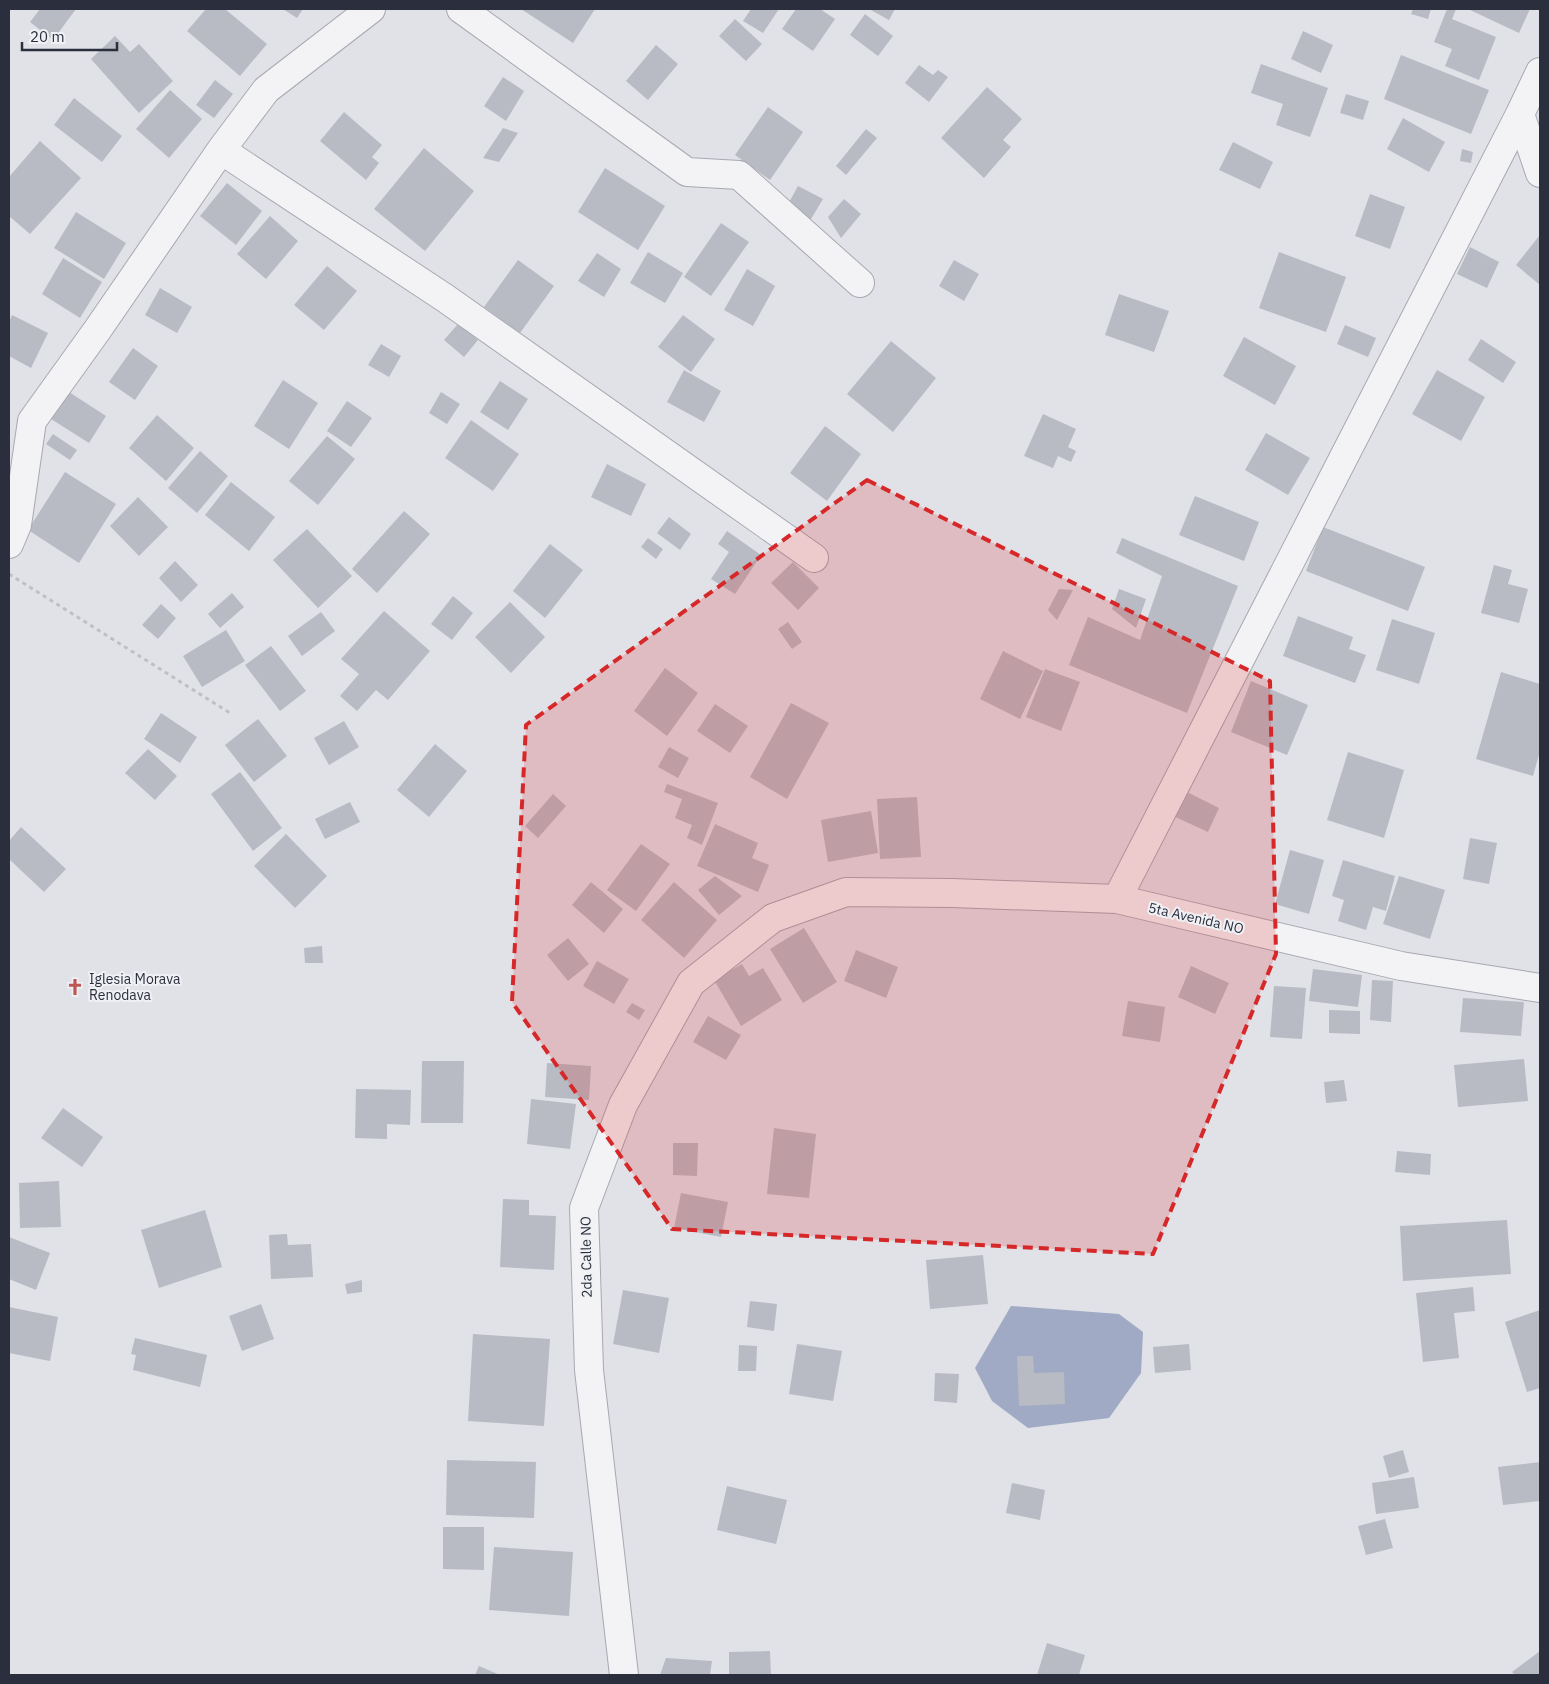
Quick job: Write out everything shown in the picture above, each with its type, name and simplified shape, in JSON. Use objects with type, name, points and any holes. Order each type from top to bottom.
[{"type":"street","points":[[9,544],[17,525],[32,421],[98,329],[221,150],[266,90],[371,9]]},
{"type":"street","points":[[461,9],[687,172],[739,175],[860,283]]},
{"type":"street","points":[[1117,899],[1540,72]]},
{"type":"street","points":[[1520,114],[1540,173]]},
{"type":"street","points":[[221,150],[445,298],[814,558]]},
{"type":"street","name":"5ta Avenida NO","points":[[846,892],[952,893],[1117,899],[1401,966],[1540,988]]},
{"type":"street","name":"2da Calle NO","points":[[624,1675],[588,1370],[584,1208],[623,1106],[691,983],[773,918],[846,892]]},
{"type":"path","points":[[9,574],[230,712]]},
{"type":"highlighted area","points":[[867,480],[1270,681],[1276,954],[1153,1254],[672,1229],[512,1002],[526,725]]},
{"type":"water","points":[[1011,1306],[1119,1314],[1143,1332],[1141,1373],[1109,1418],[1028,1428],[992,1401],[975,1368]]},
{"type":"building","points":[[40,9],[76,9],[53,40],[30,22]]},
{"type":"building","points":[[206,9],[225,9],[267,44],[240,76],[187,31]]},
{"type":"building","points":[[283,9],[303,9],[297,18]]},
{"type":"building","points":[[521,9],[595,9],[573,43]]},
{"type":"building","points":[[751,9],[779,9],[763,33],[743,21]]},
{"type":"building","points":[[796,9],[820,9],[835,19],[813,51],[782,29]]},
{"type":"building","points":[[869,9],[895,9],[889,20]]},
{"type":"building","points":[[1413,9],[1431,9],[1428,19],[1411,14]]},
{"type":"building","points":[[1447,9],[1456,9],[1452,19],[1496,37],[1479,80],[1445,66],[1452,49],[1434,42]]},
{"type":"building","points":[[1468,9],[1530,9],[1519,33]]},
{"type":"building","points":[[865,14],[893,36],[878,56],[850,35]]},
{"type":"building","points":[[735,19],[762,44],[746,61],[719,36]]},
{"type":"building","points":[[1303,31],[1333,45],[1321,73],[1291,59]]},
{"type":"building","points":[[115,36],[130,52],[139,44],[173,81],[139,113],[91,59]]},
{"type":"building","points":[[656,45],[678,64],[648,100],[626,81]]},
{"type":"building","points":[[1401,55],[1489,90],[1471,134],[1384,99]]},
{"type":"building","points":[[1261,64],[1328,88],[1310,137],[1276,125],[1283,104],[1251,93]]},
{"type":"building","points":[[919,65],[933,75],[938,70],[948,77],[929,102],[905,83]]},
{"type":"building","points":[[503,77],[524,91],[506,121],[484,106]]},
{"type":"building","points":[[215,80],[233,94],[214,118],[196,105]]},
{"type":"building","points":[[987,87],[1022,119],[1003,140],[1011,147],[984,178],[941,138]]},
{"type":"building","points":[[170,90],[202,119],[169,158],[136,129]]},
{"type":"building","points":[[1346,94],[1369,101],[1363,120],[1340,113]]},
{"type":"building","points":[[74,98],[122,136],[102,162],[54,125]]},
{"type":"building","points":[[768,107],[803,132],[770,180],[735,155]]},
{"type":"building","points":[[344,112],[382,145],[372,157],[379,163],[366,180],[320,141]]},
{"type":"building","points":[[1403,118],[1445,142],[1429,172],[1387,149]]},
{"type":"building","points":[[503,128],[518,133],[499,162],[483,158]]},
{"type":"building","points":[[866,129],[877,138],[846,175],[836,166]]},
{"type":"building","points":[[40,141],[81,178],[30,234],[9,216],[9,177]]},
{"type":"building","points":[[1233,142],[1273,162],[1260,189],[1219,170]]},
{"type":"building","points":[[424,148],[474,191],[425,251],[374,209]]},
{"type":"building","points":[[1462,149],[1473,152],[1471,163],[1460,161]]},
{"type":"building","points":[[605,168],[665,206],[638,250],[578,212]]},
{"type":"building","points":[[227,183],[262,211],[236,245],[200,216]]},
{"type":"building","points":[[798,186],[823,199],[811,219],[787,206]]},
{"type":"building","points":[[1370,194],[1405,207],[1390,249],[1355,236]]},
{"type":"building","points":[[844,199],[861,214],[841,238],[828,217]]},
{"type":"building","points":[[76,212],[126,243],[104,279],[54,248]]},
{"type":"building","points":[[270,216],[298,241],[266,279],[237,254]]},
{"type":"building","points":[[721,223],[749,242],[711,296],[684,277]]},
{"type":"building","points":[[1540,235],[1540,285],[1516,265]]},
{"type":"building","points":[[1470,247],[1499,262],[1487,288],[1457,274]]},
{"type":"building","points":[[648,252],[683,273],[665,303],[630,283]]},
{"type":"building","points":[[1279,252],[1346,277],[1326,332],[1259,308]]},
{"type":"building","points":[[597,253],[621,269],[604,297],[578,281]]},
{"type":"building","points":[[63,258],[102,282],[80,318],[42,294]]},
{"type":"building","points":[[518,260],[554,286],[520,333],[484,307]]},
{"type":"building","points":[[954,260],[979,274],[964,301],[939,286]]},
{"type":"building","points":[[327,266],[357,291],[324,330],[294,305]]},
{"type":"building","points":[[747,269],[775,286],[753,326],[724,310]]},
{"type":"building","points":[[160,288],[192,307],[177,333],[145,315]]},
{"type":"building","points":[[1119,294],[1169,311],[1154,352],[1105,335]]},
{"type":"building","points":[[12,315],[48,333],[31,368],[9,356],[9,322]]},
{"type":"building","points":[[683,315],[715,339],[691,372],[658,347]]},
{"type":"building","points":[[458,324],[478,340],[464,357],[444,340]]},
{"type":"building","points":[[1345,325],[1376,338],[1368,357],[1337,344]]},
{"type":"building","points":[[1244,337],[1296,366],[1275,405],[1223,376]]},
{"type":"building","points":[[1481,339],[1516,362],[1503,383],[1468,360]]},
{"type":"building","points":[[891,341],[936,378],[893,432],[847,394]]},
{"type":"building","points":[[381,344],[401,356],[389,377],[368,365]]},
{"type":"building","points":[[133,348],[158,366],[135,400],[109,382]]},
{"type":"building","points":[[684,370],[721,391],[704,422],[667,402]]},
{"type":"building","points":[[1437,370],[1485,397],[1461,441],[1412,414]]},
{"type":"building","points":[[283,380],[318,403],[289,449],[254,426]]},
{"type":"building","points":[[500,381],[528,399],[508,430],[480,412]]},
{"type":"building","points":[[69,392],[106,416],[89,443],[51,419]]},
{"type":"building","points":[[441,392],[460,404],[447,424],[429,413]]},
{"type":"building","points":[[347,401],[372,418],[351,447],[327,431]]},
{"type":"building","points":[[1043,414],[1076,429],[1068,447],[1076,451],[1071,462],[1058,456],[1053,468],[1024,456]]},
{"type":"building","points":[[157,415],[194,448],[166,481],[129,448]]},
{"type":"building","points":[[471,420],[519,454],[493,491],[445,458]]},
{"type":"building","points":[[825,426],[861,454],[827,501],[790,473]]},
{"type":"building","points":[[1266,433],[1310,458],[1288,495],[1245,470]]},
{"type":"building","points":[[53,434],[77,450],[70,460],[46,444]]},
{"type":"building","points":[[327,436],[355,459],[318,505],[289,481]]},
{"type":"building","points":[[200,451],[228,476],[197,513],[168,488]]},
{"type":"building","points":[[607,464],[646,484],[631,516],[591,497]]},
{"type":"building","points":[[65,472],[116,504],[79,563],[28,530]]},
{"type":"building","points":[[231,482],[275,517],[249,551],[205,515]]},
{"type":"building","points":[[1195,496],[1259,522],[1244,561],[1179,535]]},
{"type":"building","points":[[138,497],[168,527],[139,556],[110,526]]},
{"type":"building","points":[[404,511],[430,534],[377,593],[352,569]]},
{"type":"building","points":[[669,517],[691,534],[680,550],[657,533]]},
{"type":"building","points":[[1323,527],[1425,567],[1408,611],[1306,571]]},
{"type":"building","points":[[307,529],[352,576],[318,608],[273,560]]},
{"type":"building","points":[[727,531],[761,555],[735,594],[711,579],[729,552],[718,544]]},
{"type":"building","points":[[648,538],[663,549],[656,559],[641,547]]},
{"type":"building","points":[[1122,538],[1238,586],[1187,713],[1069,665],[1088,617],[1140,640],[1162,576],[1116,553]]},
{"type":"building","points":[[550,544],[583,570],[545,618],[513,591]]},
{"type":"building","points":[[175,561],[198,585],[181,602],[159,578]]},
{"type":"building","points":[[793,562],[819,588],[798,610],[771,583]]},
{"type":"building","points":[[1494,565],[1512,570],[1508,584],[1528,589],[1519,623],[1481,613]]},
{"type":"building","points":[[1059,589],[1073,590],[1057,620],[1048,610]]},
{"type":"building","points":[[1119,589],[1146,599],[1136,628],[1112,609]]},
{"type":"building","points":[[232,593],[244,607],[220,628],[208,614]]},
{"type":"building","points":[[453,596],[473,613],[452,640],[431,624]]},
{"type":"building","points":[[510,602],[545,637],[511,673],[475,637]]},
{"type":"building","points":[[161,604],[176,618],[158,639],[142,625]]},
{"type":"building","points":[[384,611],[430,651],[388,700],[376,690],[357,711],[340,696],[359,674],[341,659]]},
{"type":"building","points":[[321,612],[335,631],[302,656],[288,636]]},
{"type":"building","points":[[1298,616],[1353,637],[1349,649],[1366,655],[1355,683],[1283,656]]},
{"type":"building","points":[[1392,619],[1435,633],[1419,684],[1376,670]]},
{"type":"building","points":[[788,622],[802,642],[792,649],[778,629]]},
{"type":"building","points":[[226,630],[245,661],[202,687],[183,656]]},
{"type":"building","points":[[271,646],[306,691],[280,711],[245,665]]},
{"type":"building","points":[[1003,651],[1043,671],[1020,719],[980,699]]},
{"type":"building","points":[[665,668],[698,693],[667,736],[634,711]]},
{"type":"building","points":[[1045,669],[1080,682],[1061,731],[1026,717]]},
{"type":"building","points":[[1501,672],[1540,684],[1540,751],[1533,776],[1476,759]]},
{"type":"building","points":[[1251,681],[1308,705],[1287,755],[1231,732]]},
{"type":"building","points":[[791,703],[829,723],[787,799],[750,777]]},
{"type":"building","points":[[715,704],[748,726],[730,753],[697,731]]},
{"type":"building","points":[[161,713],[197,737],[180,763],[144,739]]},
{"type":"building","points":[[258,719],[287,756],[254,782],[225,745]]},
{"type":"building","points":[[344,721],[359,747],[329,765],[314,738]]},
{"type":"building","points":[[435,744],[467,771],[429,817],[397,790]]},
{"type":"building","points":[[669,747],[689,758],[678,778],[658,767]]},
{"type":"building","points":[[148,749],[177,776],[155,800],[125,773]]},
{"type":"building","points":[[1348,752],[1404,770],[1384,838],[1327,820]]},
{"type":"building","points":[[240,772],[282,828],[253,851],[211,794]]},
{"type":"building","points":[[667,784],[718,803],[702,845],[687,838],[692,825],[675,818],[682,799],[664,792]]},
{"type":"building","points":[[1183,790],[1219,808],[1208,832],[1171,815]]},
{"type":"building","points":[[553,794],[566,806],[538,838],[525,826]]},
{"type":"building","points":[[917,797],[921,857],[880,859],[877,799]]},
{"type":"building","points":[[350,802],[360,822],[325,839],[315,819]]},
{"type":"building","points":[[871,811],[878,853],[828,862],[821,820]]},
{"type":"building","points":[[715,824],[758,843],[752,858],[769,865],[758,892],[697,866]]},
{"type":"building","points":[[21,827],[66,869],[44,892],[9,859],[9,841]]},
{"type":"building","points":[[286,834],[327,876],[295,908],[254,866]]},
{"type":"building","points":[[1470,838],[1497,843],[1489,884],[1463,879]]},
{"type":"building","points":[[641,844],[670,864],[636,911],[607,890]]},
{"type":"building","points":[[1290,850],[1324,860],[1309,914],[1275,904]]},
{"type":"building","points":[[1343,860],[1395,876],[1386,911],[1373,907],[1366,930],[1338,921],[1344,900],[1332,896]]},
{"type":"building","points":[[715,876],[742,896],[719,915],[698,890]]},
{"type":"building","points":[[1399,876],[1445,890],[1430,939],[1383,924]]},
{"type":"building","points":[[591,882],[623,909],[604,933],[572,905]]},
{"type":"building","points":[[674,882],[717,920],[684,958],[641,920]]},
{"type":"building","points":[[804,928],[837,982],[803,1003],[770,949]]},
{"type":"building","points":[[568,938],[589,964],[568,981],[547,955]]},
{"type":"building","points":[[322,946],[323,963],[305,963],[304,948]]},
{"type":"building","points":[[856,950],[898,967],[886,998],[844,981]]},
{"type":"building","points":[[597,961],[629,979],[614,1004],[583,986]]},
{"type":"building","points":[[742,964],[749,976],[763,968],[782,1000],[741,1026],[714,980]]},
{"type":"building","points":[[1191,966],[1229,983],[1215,1014],[1178,997]]},
{"type":"building","points":[[1313,969],[1362,975],[1358,1007],[1309,1001]]},
{"type":"building","points":[[1372,980],[1393,981],[1391,1022],[1370,1020]]},
{"type":"building","points":[[1274,986],[1306,988],[1302,1039],[1270,1037]]},
{"type":"building","points":[[1463,998],[1524,1002],[1521,1036],[1460,1032]]},
{"type":"building","points":[[1128,1001],[1165,1007],[1160,1042],[1122,1036]]},
{"type":"building","points":[[632,1003],[645,1010],[639,1020],[626,1012]]},
{"type":"building","points":[[1329,1010],[1360,1011],[1360,1034],[1329,1033]]},
{"type":"building","points":[[708,1016],[741,1035],[726,1060],[693,1042]]},
{"type":"building","points":[[1524,1059],[1528,1101],[1458,1107],[1454,1065]]},
{"type":"building","points":[[422,1061],[464,1061],[463,1123],[421,1123]]},
{"type":"building","points":[[547,1063],[591,1066],[589,1100],[545,1097]]},
{"type":"building","points":[[1344,1080],[1347,1101],[1326,1103],[1324,1082]]},
{"type":"building","points":[[356,1089],[411,1090],[410,1125],[387,1124],[387,1139],[355,1138]]},
{"type":"building","points":[[531,1099],[576,1104],[570,1149],[527,1144]]},
{"type":"building","points":[[63,1108],[103,1137],[82,1167],[41,1138]]},
{"type":"building","points":[[774,1128],[816,1134],[809,1198],[767,1194]]},
{"type":"building","points":[[673,1143],[698,1143],[697,1176],[673,1175]]},
{"type":"building","points":[[1397,1151],[1431,1154],[1430,1175],[1395,1172]]},
{"type":"building","points":[[59,1181],[61,1227],[20,1228],[19,1183]]},
{"type":"building","points":[[681,1193],[728,1202],[721,1237],[674,1228]]},
{"type":"building","points":[[503,1199],[529,1200],[529,1215],[556,1216],[554,1270],[500,1267]]},
{"type":"building","points":[[205,1210],[222,1267],[159,1288],[141,1230]]},
{"type":"building","points":[[1507,1220],[1511,1274],[1403,1281],[1400,1226]]},
{"type":"building","points":[[287,1234],[288,1245],[311,1244],[313,1277],[271,1279],[269,1235]]},
{"type":"building","points":[[9,1237],[50,1253],[36,1290],[9,1279]]},
{"type":"building","points":[[983,1255],[988,1304],[930,1309],[926,1260]]},
{"type":"building","points":[[362,1280],[362,1292],[347,1294],[345,1284]]},
{"type":"building","points":[[1473,1287],[1475,1311],[1454,1313],[1459,1358],[1423,1362],[1416,1293]]},
{"type":"building","points":[[623,1290],[669,1298],[659,1353],[613,1344]]},
{"type":"building","points":[[750,1301],[777,1304],[774,1331],[747,1327]]},
{"type":"building","points":[[261,1304],[274,1339],[242,1351],[229,1316]]},
{"type":"building","points":[[9,1307],[58,1317],[50,1361],[9,1353]]},
{"type":"building","points":[[1540,1310],[1540,1388],[1527,1392],[1505,1322]]},
{"type":"building","points":[[473,1334],[550,1339],[544,1426],[468,1421]]},
{"type":"building","points":[[135,1338],[207,1355],[200,1387],[133,1370],[136,1355],[131,1354]]},
{"type":"building","points":[[797,1344],[842,1351],[833,1401],[789,1394]]},
{"type":"building","points":[[1189,1344],[1191,1370],[1155,1373],[1153,1347]]},
{"type":"building","points":[[739,1345],[757,1346],[756,1371],[738,1371]]},
{"type":"building","points":[[1017,1356],[1033,1356],[1034,1373],[1064,1372],[1065,1404],[1019,1406]]},
{"type":"building","points":[[935,1373],[959,1374],[957,1403],[934,1401]]},
{"type":"building","points":[[1403,1450],[1409,1472],[1389,1478],[1383,1456]]},
{"type":"building","points":[[447,1460],[536,1462],[534,1518],[446,1515]]},
{"type":"building","points":[[1540,1462],[1540,1501],[1503,1505],[1498,1467]]},
{"type":"building","points":[[1414,1477],[1419,1508],[1376,1514],[1372,1483]]},
{"type":"building","points":[[1012,1483],[1045,1490],[1040,1520],[1006,1513]]},
{"type":"building","points":[[727,1486],[787,1500],[776,1544],[717,1530]]},
{"type":"building","points":[[1385,1519],[1393,1548],[1366,1555],[1358,1526]]},
{"type":"building","points":[[443,1527],[484,1527],[484,1570],[443,1569]]},
{"type":"building","points":[[494,1547],[573,1552],[569,1616],[489,1610]]},
{"type":"building","points":[[1047,1643],[1085,1655],[1079,1675],[1037,1675]]},
{"type":"building","points":[[770,1651],[771,1675],[729,1675],[729,1652]]},
{"type":"building","points":[[1540,1651],[1540,1675],[1515,1675],[1512,1672]]},
{"type":"building","points":[[666,1658],[712,1661],[710,1675],[660,1675]]},
{"type":"building","points":[[479,1666],[500,1675],[475,1675]]},
{"type":"place","name":"Iglesia Morava Renodava","points":[[75,987]]}]
